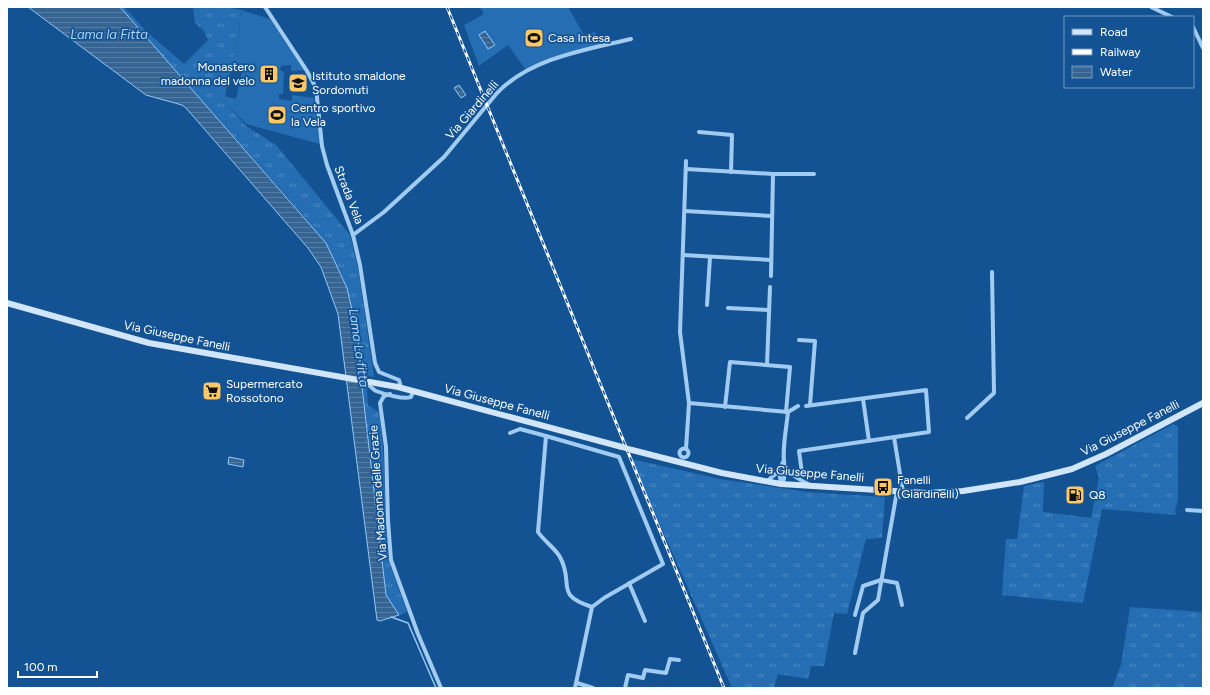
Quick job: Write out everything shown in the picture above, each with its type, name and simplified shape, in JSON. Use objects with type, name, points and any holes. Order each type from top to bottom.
[{"type":"main road","name":"Via Giuseppe Fanelli","points":[[7,303],[149,343],[272,366],[362,379],[414,391],[690,466],[781,484],[926,493],[963,491],[1020,482],[1072,469],[1106,454],[1203,403]]},
{"type":"street","name":"Strada Vela","points":[[265,7],[307,71],[316,88],[326,165],[353,235],[360,265],[376,367],[379,372],[399,380],[401,388]]},
{"type":"street","points":[[1151,7],[1170,16]]},
{"type":"street","points":[[1194,29],[1203,48]]},
{"type":"street","name":"Via Giardinelli","points":[[353,235],[384,212],[444,157],[497,93],[522,74],[560,57],[631,39]]},
{"type":"street","points":[[699,132],[732,135],[731,172]]},
{"type":"street","points":[[686,161],[680,332],[688,403],[686,449]]},
{"type":"street","points":[[686,169],[773,174],[814,174]]},
{"type":"street","points":[[686,169],[773,174]]},
{"type":"street","points":[[771,276],[773,174]]},
{"type":"street","points":[[685,211],[772,216]]},
{"type":"street","points":[[683,255],[771,260]]},
{"type":"street","points":[[707,304],[710,257]]},
{"type":"street","points":[[967,418],[994,393],[992,272]]},
{"type":"street","points":[[767,365],[770,287]]},
{"type":"street","points":[[728,308],[769,310]]},
{"type":"street","points":[[799,340],[815,341],[808,406],[926,390],[929,432],[799,451],[802,473]]},
{"type":"street","points":[[725,407],[730,362],[790,367],[784,460],[785,468],[784,479],[781,484]]},
{"type":"street","points":[[362,379],[364,384],[371,386],[375,391],[410,398],[414,391]]},
{"type":"street","name":"Via Madonna delle Grazie","points":[[390,394],[384,396],[380,403],[386,447],[388,521],[391,560],[418,634],[440,688]]},
{"type":"street","points":[[863,399],[869,441]]},
{"type":"street","points":[[688,403],[787,412],[798,406]]},
{"type":"street","points":[[510,433],[520,429],[619,456],[663,564],[629,583],[592,607],[575,688]]},
{"type":"street","points":[[546,436],[538,532],[560,557],[565,573],[568,595],[575,601],[592,607]]},
{"type":"street","points":[[855,653],[864,613],[878,600],[900,492],[894,437]]},
{"type":"street","points":[[766,482],[779,470],[784,460]]},
{"type":"street","points":[[785,468],[791,474],[810,486]]},
{"type":"street","points":[[779,470],[781,484]]},
{"type":"street","points":[[1188,510],[1203,511]]},
{"type":"street","points":[[855,615],[862,586],[881,580],[897,583],[902,605]]},
{"type":"street","points":[[629,583],[646,621]]},
{"type":"street","points":[[625,688],[628,675],[643,678],[645,670],[666,673],[670,658],[679,660]]},
{"type":"street","points":[[577,683],[594,688]]},
{"type":"green space","points":[[120,7],[124,7],[147,32],[184,64],[208,40],[204,31],[195,23],[193,7],[226,7],[241,10],[239,31],[224,101],[246,126],[276,145],[350,235],[358,268],[374,377],[361,375],[358,336],[347,288],[334,260],[309,222]]},
{"type":"green space","name":"Casa Intesa","points":[[480,7],[568,7],[584,35],[595,32],[603,45],[559,56],[526,70],[508,45],[479,66],[464,25],[484,14]]},
{"type":"green space","name":"Monastero madonna del velo","points":[[241,10],[270,19],[306,70],[291,71],[291,65],[281,66],[280,70],[284,72],[283,94],[279,94],[279,99],[292,101],[292,95],[314,98],[320,144],[246,124],[224,101],[224,96],[236,99],[242,71],[230,68],[239,31]]},
{"type":"green space","points":[[362,384],[367,386],[368,405],[379,412],[383,447],[388,559],[407,612],[399,615],[386,595]]},
{"type":"green space","points":[[1173,424],[1178,426],[1178,500],[1175,511],[1176,515],[1102,509],[1083,603],[1002,595],[1006,539],[1017,539],[1024,486],[1044,482],[1043,512],[1091,518],[1099,478],[1095,466]]},
{"type":"green space","points":[[631,459],[720,479],[807,492],[885,497],[882,538],[866,539],[847,614],[834,613],[824,666],[811,666],[808,679],[778,674],[774,688],[732,688]]},
{"type":"green space","points":[[1130,607],[1203,612],[1203,688],[1112,688],[1121,665]]},
{"type":"water","name":"Lama la Fitta","points":[[28,7],[120,7],[326,243],[347,288],[358,336],[362,387],[386,595],[399,615],[380,621],[377,620],[338,314],[321,267],[308,248],[186,108],[182,105],[146,95]]},
{"type":"water","points":[[485,31],[495,45],[488,49],[479,35]]},
{"type":"water","points":[[459,85],[466,95],[461,98],[454,88]]},
{"type":"water","points":[[229,457],[244,460],[243,467],[228,464]]},
{"type":"waterway","name":"Lama La fitta","points":[[391,617],[408,623],[436,688]]},
{"type":"railway","points":[[447,7],[724,688]]},
{"type":"place","name":"Casa Intesa","points":[[534,38]]},
{"type":"place","name":"Monastero madonna del velo","points":[[269,74]]},
{"type":"place","name":"Istituto smaldone Sordomuti","points":[[298,83]]},
{"type":"place","name":"Centro sportivo la Vela","points":[[277,115]]},
{"type":"place","name":"Supermercato Rossotono","points":[[212,391]]},
{"type":"place","name":"Fanelli (Giardinelli)","points":[[883,487]]},
{"type":"place","name":"Q8","points":[[1075,495]]}]
